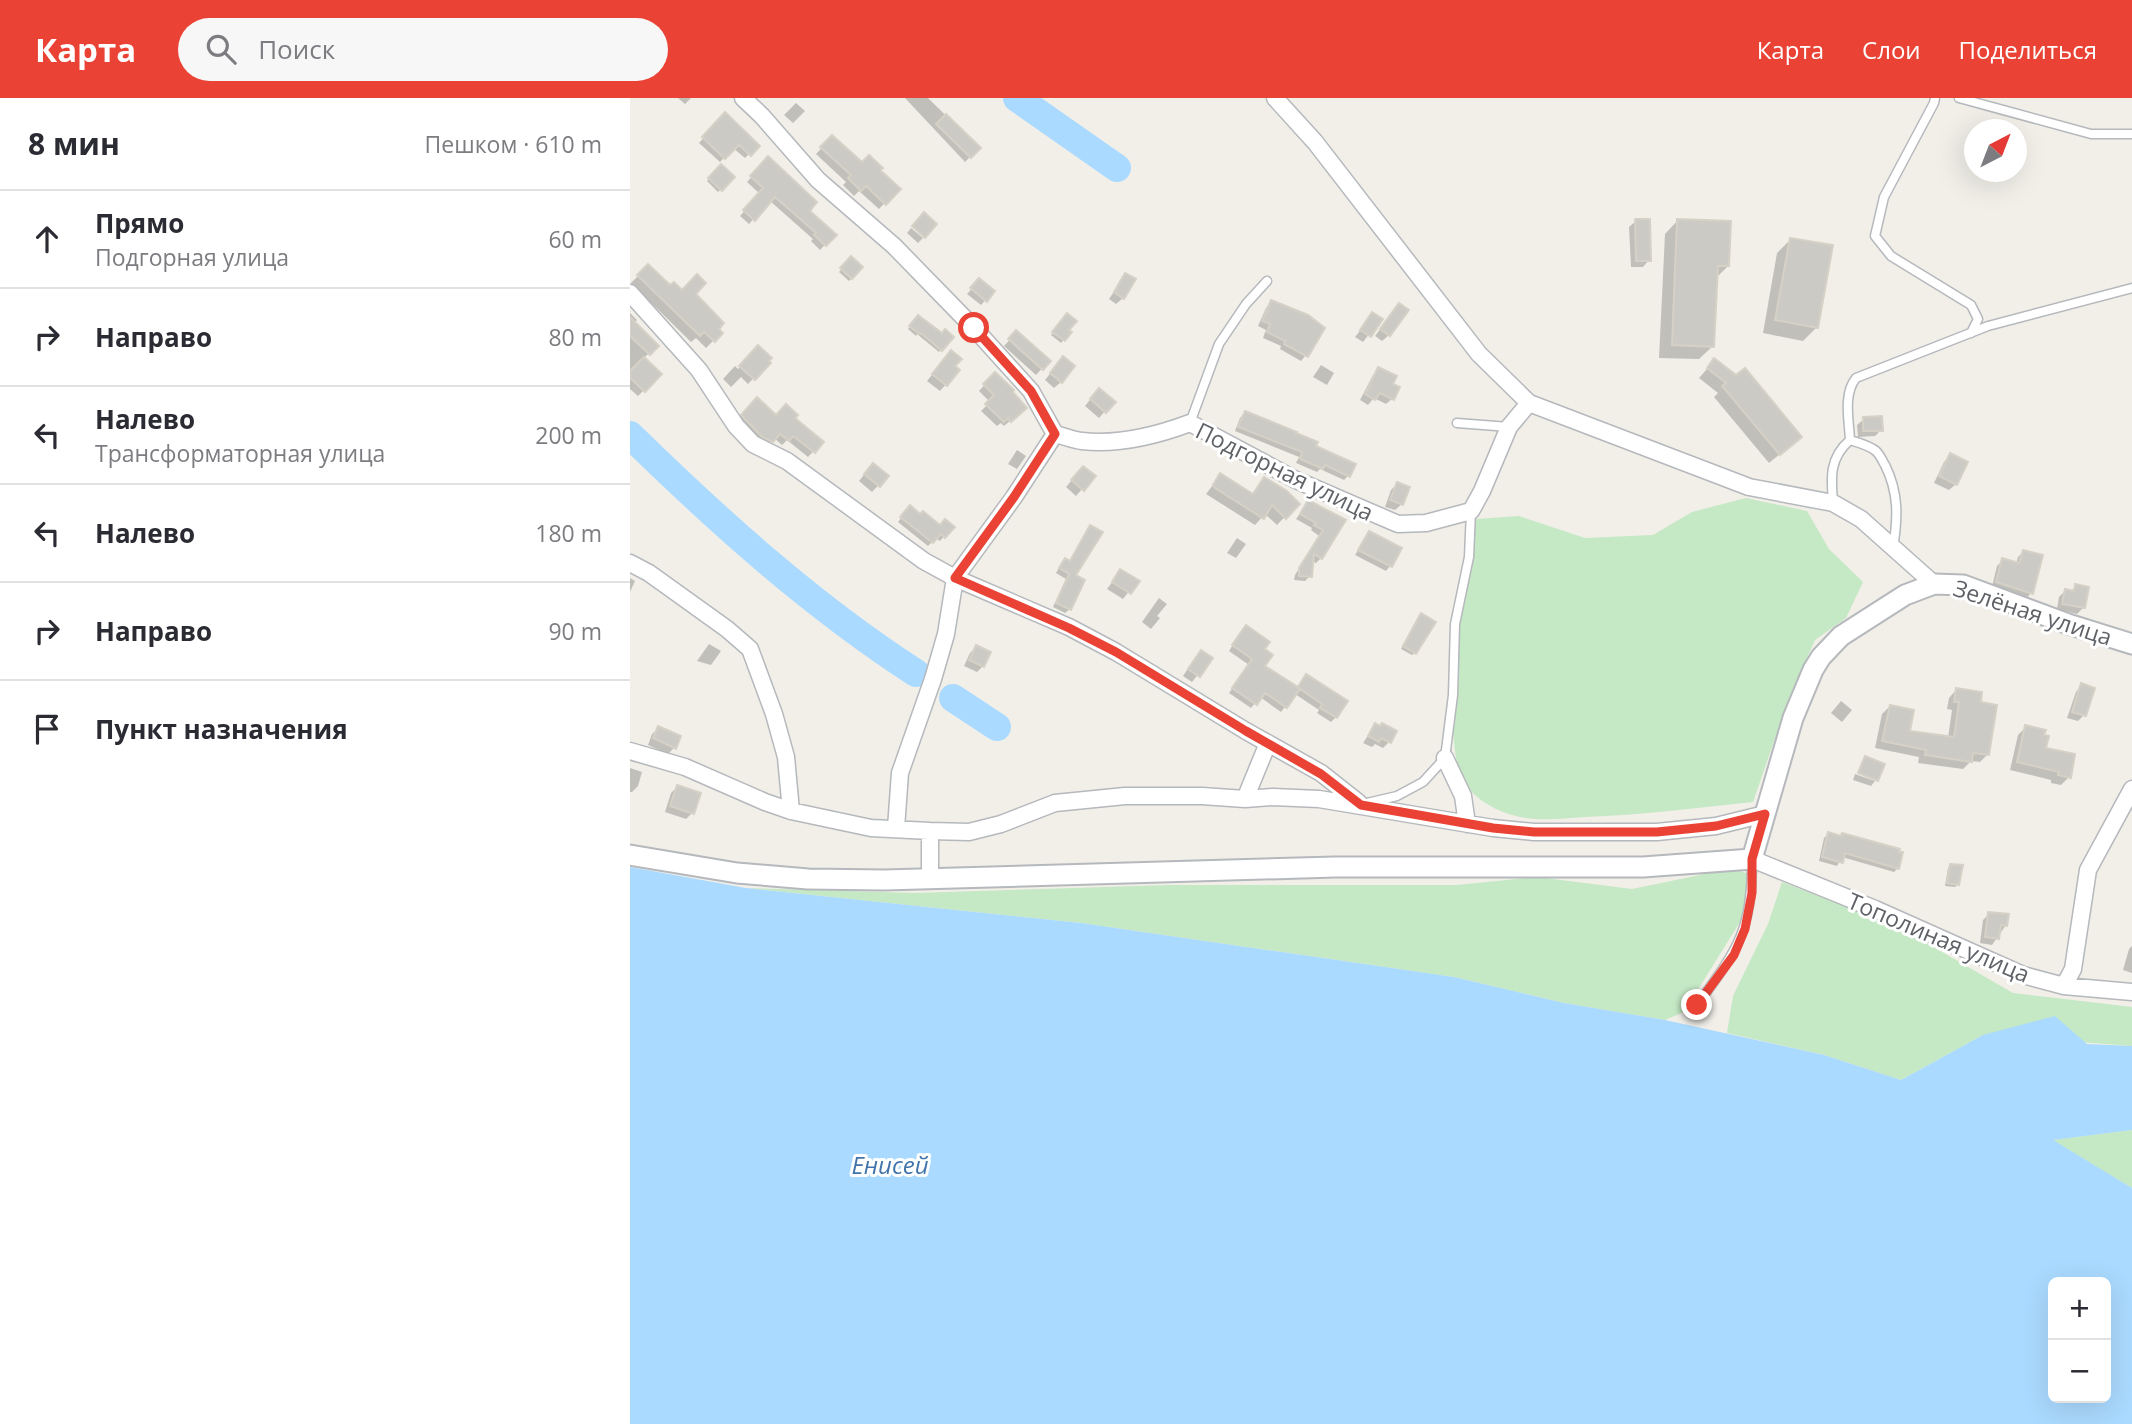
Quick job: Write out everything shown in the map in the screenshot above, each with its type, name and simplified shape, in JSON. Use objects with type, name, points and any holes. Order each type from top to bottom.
[{"type":"street","points":[[743,98],[818,180],[894,246],[974,328],[1031,391],[1055,434],[1014,497],[955,578],[946,634],[900,773],[896,828]]},
{"type":"street","points":[[630,855],[737,873],[808,879],[930,879],[1324,867],[1643,867],[1752,859],[1793,718],[1821,657],[1855,625],[1905,595],[1934,584],[1861,519],[1833,503],[1749,488],[1529,403],[1479,354],[1315,142],[1275,98]]},
{"type":"street","points":[[630,293],[699,370],[736,426],[753,444],[787,461],[924,561],[1116,652],[1321,774],[1361,805]]},
{"type":"street","points":[[1471,511],[1509,427],[1529,403]]},
{"type":"street","name":"Подгорная улица","points":[[1055,434],[1081,441],[1121,440],[1190,423],[1296,481],[1398,524],[1426,523],[1471,511]]},
{"type":"street","points":[[630,563],[649,573],[727,629],[750,649],[774,714],[786,757],[791,811]]},
{"type":"street","name":"Зелёная улица","points":[[1934,584],[1963,585],[2068,624],[2132,643]]},
{"type":"street","points":[[1245,799],[1268,743]]},
{"type":"street","points":[[630,751],[685,767],[791,811],[871,828],[970,832],[1001,824],[1055,803],[1125,796],[1245,799],[1273,797],[1361,805],[1467,824],[1534,832],[1657,832],[1716,826],[1765,814]]},
{"type":"street","points":[[1445,758],[1463,796],[1467,824]]},
{"type":"street","points":[[2064,986],[2073,970],[2088,870],[2132,789]]},
{"type":"street","points":[[930,831],[930,879]]},
{"type":"street","name":"Тополиная улица","points":[[1752,859],[1885,913],[2023,975],[2064,986],[2132,992]]},
{"type":"lane","points":[[1935,98],[1884,197],[1875,236],[1891,256],[1971,305],[1978,319],[1971,332]]},
{"type":"lane","points":[[1959,98],[2091,134],[2132,134]]},
{"type":"lane","points":[[1190,423],[1219,344],[1245,304],[1267,281]]},
{"type":"lane","points":[[1850,440],[1848,393],[1856,378],[1988,326],[2130,290]]},
{"type":"lane","points":[[1457,423],[1509,427]]},
{"type":"lane","points":[[1833,503],[1833,461],[1850,440]]},
{"type":"lane","points":[[1850,440],[1865,444],[1879,453],[1889,474],[1896,494],[1898,520],[1893,548]]},
{"type":"lane","points":[[1361,805],[1397,796],[1423,782],[1445,758],[1453,695],[1455,624],[1469,557],[1471,511]]},
{"type":"lane","points":[[1697,1005],[1734,955],[1745,929],[1752,893],[1752,859]]},
{"type":"green space","points":[[1746,498],[1807,511],[1829,549],[1863,582],[1846,618],[1815,640],[1789,698],[1753,802],[1648,813],[1542,819],[1509,814],[1476,796],[1459,769],[1454,739],[1453,701],[1461,618],[1476,519],[1519,516],[1585,538],[1653,535],[1692,512]]},
{"type":"green space","points":[[1729,867],[1751,875],[1740,922],[1684,1012],[1665,1020],[1564,1003],[1454,977],[1081,923],[746,888],[915,893],[1170,885],[1457,885],[1537,877],[1632,889]]},
{"type":"green space","points":[[1782,882],[1899,927],[2013,993],[2132,1007],[2132,1046],[1983,1035],[1901,1080],[1824,1055],[1727,1033],[1733,996],[1768,924]]},
{"type":"green space","points":[[2132,1130],[2132,1188],[2052,1140]]},
{"type":"water","name":"Енисей","points":[[630,867],[746,888],[1081,923],[1454,977],[1564,1003],[1665,1020],[1824,1055],[1901,1080],[1983,1035],[2055,1016],[2087,1044],[2132,1046],[2132,1130],[2053,1140],[2132,1188],[2132,1424],[630,1424]]},
{"type":"building","points":[[725,112],[760,146],[751,156],[739,145],[725,159],[702,137]]},
{"type":"building","points":[[946,114],[981,148],[971,158],[936,124]]},
{"type":"building","points":[[832,135],[862,162],[869,155],[883,168],[880,170],[901,189],[886,205],[866,186],[861,191],[848,178],[851,175],[820,147]]},
{"type":"building","points":[[768,156],[817,202],[810,211],[837,235],[826,246],[814,235],[816,233],[775,197],[755,221],[743,210],[763,188],[750,176]]},
{"type":"building","points":[[721,164],[735,177],[722,191],[708,178]]},
{"type":"building","points":[[924,212],[937,224],[925,238],[912,226]]},
{"type":"building","points":[[1635,219],[1650,219],[1651,261],[1636,261]]},
{"type":"building","points":[[1677,219],[1731,221],[1729,266],[1718,266],[1714,347],[1672,345]]},
{"type":"building","points":[[1790,238],[1833,245],[1818,328],[1775,320]]},
{"type":"building","points":[[851,256],[863,267],[852,279],[840,268]]},
{"type":"building","points":[[648,264],[670,285],[674,282],[682,290],[697,274],[706,283],[696,294],[724,323],[719,329],[723,333],[715,342],[704,332],[700,336],[637,275]]},
{"type":"building","points":[[1125,273],[1136,279],[1124,299],[1114,292]]},
{"type":"building","points":[[979,278],[995,291],[987,302],[970,288]]},
{"type":"building","points":[[1271,300],[1308,315],[1325,328],[1308,357],[1267,332],[1270,324],[1262,321]]},
{"type":"building","points":[[1399,303],[1409,310],[1390,336],[1380,329]]},
{"type":"building","points":[[1372,312],[1383,319],[1371,337],[1360,330]]},
{"type":"building","points":[[1067,313],[1077,321],[1069,330],[1072,332],[1065,341],[1052,332]]},
{"type":"building","points":[[918,315],[942,333],[945,329],[954,337],[942,351],[909,326]]},
{"type":"building","points":[[630,317],[659,346],[650,355],[630,336]]},
{"type":"building","points":[[1016,330],[1051,361],[1043,370],[1008,339]]},
{"type":"building","points":[[758,345],[772,358],[769,361],[771,363],[755,380],[739,366]]},
{"type":"building","points":[[951,350],[962,359],[955,366],[960,370],[947,386],[932,374]]},
{"type":"building","points":[[1063,356],[1075,366],[1062,383],[1050,373]]},
{"type":"building","points":[[644,357],[662,374],[645,392],[630,378],[630,371]]},
{"type":"building","points":[[1714,358],[1736,375],[1745,368],[1802,437],[1780,455],[1722,386],[1726,383],[1707,368]]},
{"type":"building","points":[[1378,367],[1397,376],[1393,384],[1400,387],[1394,400],[1380,393],[1375,400],[1365,394]]},
{"type":"building","points":[[995,372],[1014,390],[1027,408],[1011,422],[1008,418],[1004,422],[985,404],[994,395],[983,384]]},
{"type":"building","points":[[1099,388],[1116,402],[1106,413],[1090,399]]},
{"type":"building","points":[[757,397],[776,415],[786,404],[798,415],[795,418],[824,442],[815,453],[793,436],[789,441],[780,434],[773,442],[762,437],[741,415]]},
{"type":"building","points":[[1245,411],[1318,442],[1316,446],[1356,464],[1350,477],[1325,465],[1323,469],[1300,459],[1302,452],[1238,427]]},
{"type":"building","points":[[1882,416],[1883,431],[1863,431],[1863,417]]},
{"type":"building","points":[[1950,453],[1968,462],[1957,485],[1939,476]]},
{"type":"building","points":[[873,463],[889,476],[880,487],[864,474]]},
{"type":"building","points":[[1083,466],[1096,476],[1084,491],[1071,480]]},
{"type":"building","points":[[1220,473],[1253,494],[1264,477],[1287,491],[1300,504],[1286,519],[1272,505],[1264,519],[1215,488],[1213,485]]},
{"type":"building","points":[[1397,482],[1410,487],[1403,505],[1390,500]]},
{"type":"building","points":[[1308,500],[1346,520],[1322,559],[1314,554],[1312,577],[1299,576],[1299,568],[1323,530],[1300,514]]},
{"type":"building","points":[[910,505],[920,514],[923,511],[940,525],[945,519],[955,527],[945,538],[941,534],[933,543],[900,517]]},
{"type":"building","points":[[1090,525],[1103,532],[1076,575],[1085,580],[1071,610],[1056,603],[1069,574],[1059,568],[1065,558],[1070,561]]},
{"type":"building","points":[[1369,531],[1402,548],[1392,567],[1358,550]]},
{"type":"building","points":[[2023,550],[2043,555],[2033,594],[1996,582],[2002,558],[2019,563]]},
{"type":"building","points":[[1120,569],[1140,581],[1131,594],[1112,582]]},
{"type":"building","points":[[2075,584],[2089,587],[2085,608],[2062,604],[2065,589],[2074,591]]},
{"type":"building","points":[[1421,613],[1436,622],[1416,654],[1403,646]]},
{"type":"building","points":[[1246,625],[1270,642],[1265,649],[1273,655],[1265,666],[1298,687],[1306,674],[1348,701],[1337,718],[1320,708],[1322,704],[1300,689],[1287,708],[1265,693],[1257,705],[1232,688],[1252,659],[1232,645]]},
{"type":"building","points":[[976,645],[991,652],[984,667],[969,660]]},
{"type":"building","points":[[1201,650],[1213,658],[1200,677],[1188,669]]},
{"type":"building","points":[[2081,683],[2095,688],[2086,716],[2072,712]]},
{"type":"building","points":[[1956,688],[1982,692],[1981,702],[1997,705],[1989,755],[1973,753],[1972,762],[1925,755],[1926,750],[1882,741],[1890,705],[1914,710],[1910,731],[1954,737],[1959,702],[1954,702]]},
{"type":"building","points":[[1375,723],[1380,726],[1382,723],[1397,731],[1391,743],[1381,738],[1379,742],[1368,736]]},
{"type":"building","points":[[2025,725],[2046,730],[2044,735],[2049,736],[2046,748],[2075,754],[2071,778],[2058,775],[2059,772],[2017,762]]},
{"type":"building","points":[[658,726],[681,736],[676,749],[653,738]]},
{"type":"building","points":[[1865,756],[1885,764],[1878,781],[1858,773]]},
{"type":"building","points":[[677,785],[701,793],[694,814],[670,806]]},
{"type":"building","points":[[1828,832],[1841,836],[1842,833],[1900,849],[1899,852],[1903,852],[1899,869],[1845,853],[1843,863],[1822,857]]},
{"type":"building","points":[[1950,864],[1963,865],[1959,885],[1947,883]]},
{"type":"building","points":[[1988,912],[2009,914],[2007,926],[2001,925],[1999,939],[1985,937]]},
{"type":"waterway","points":[[1017,98],[1117,168]]},
{"type":"waterway","points":[[630,435],[697,499],[803,591],[916,673]]},
{"type":"waterway","points":[[953,698],[997,727]]},
{"type":"route","points":[[974,328],[1031,391],[1055,434],[1014,497],[955,578],[1069,628],[1116,652],[1246,731],[1291,755],[1361,805],[1493,828],[1534,832],[1657,832],[1716,826],[1765,814],[1752,859],[1752,893],[1745,929],[1734,955],[1697,1005]]}]
